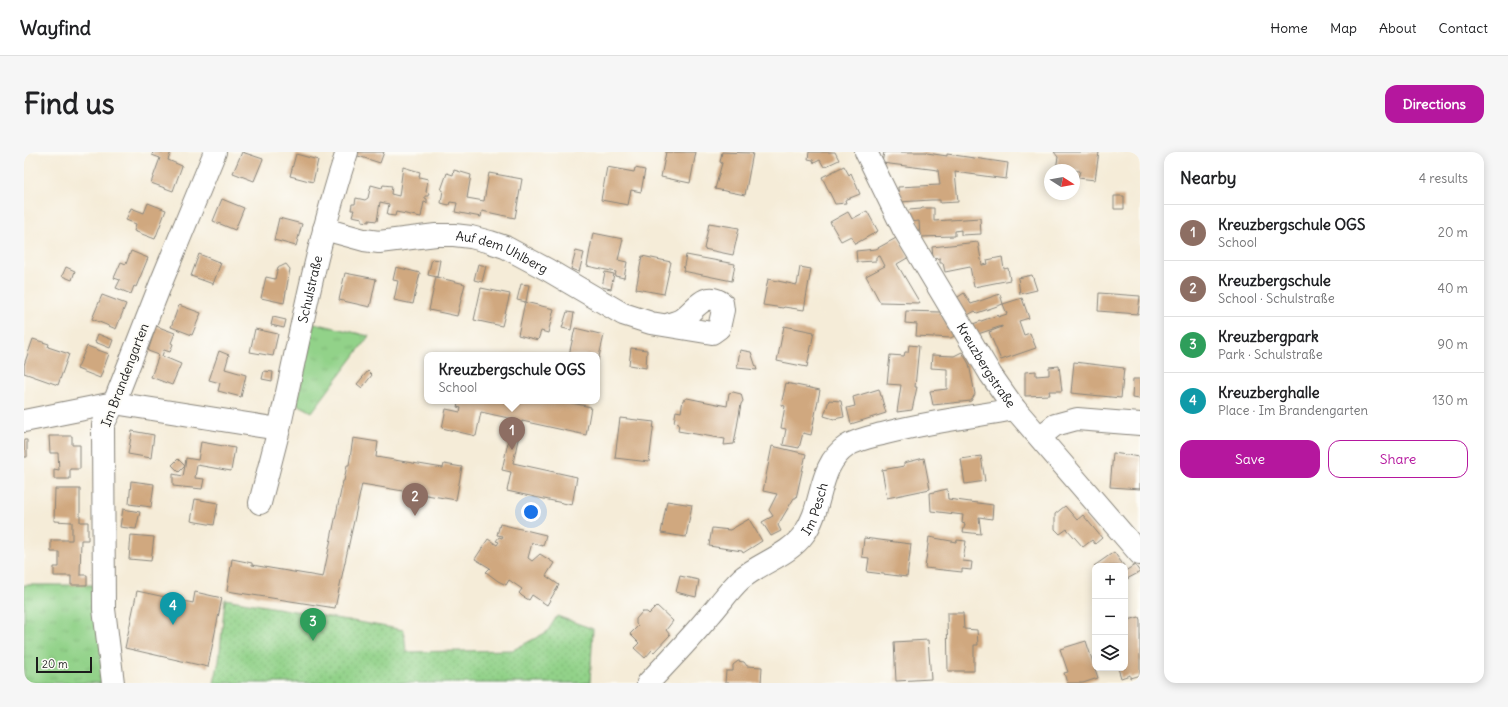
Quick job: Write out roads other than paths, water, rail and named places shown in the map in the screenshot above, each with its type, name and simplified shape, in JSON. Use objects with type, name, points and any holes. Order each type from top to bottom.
[{"type":"street","name":"Im Brandengarten","points":[[113,683],[104,609],[103,425],[114,403],[214,152]]},
{"type":"street","name":"Schulstraße","points":[[260,503],[280,429],[324,229],[347,152]]},
{"type":"street","name":"Kreuzbergstraße","points":[[866,152],[903,228],[991,375],[1015,409],[1040,436],[1140,554]]},
{"type":"street","name":"Auf dem Uhlberg","points":[[324,229],[364,240],[380,242],[442,235],[471,237],[490,242],[519,254],[623,314],[651,323],[667,325]]},
{"type":"street","points":[[24,421],[114,403],[280,429]]},
{"type":"street","name":"Im Pesch","points":[[648,683],[679,652],[741,579],[795,545],[805,533],[813,517],[831,462],[839,452],[857,441],[905,428],[1015,409]]},
{"type":"street","points":[[1040,436],[1055,425],[1077,419],[1140,424]]},
{"type":"place","name":"Kreuzbergschule OGS","points":[[512,450]]},
{"type":"place","name":"Kreuzbergschule","points":[[415,516]]},
{"type":"place","name":"Kreuzberghalle","points":[[173,625]]},
{"type":"place","name":"Kreuzbergpark","points":[[313,641]]}]
